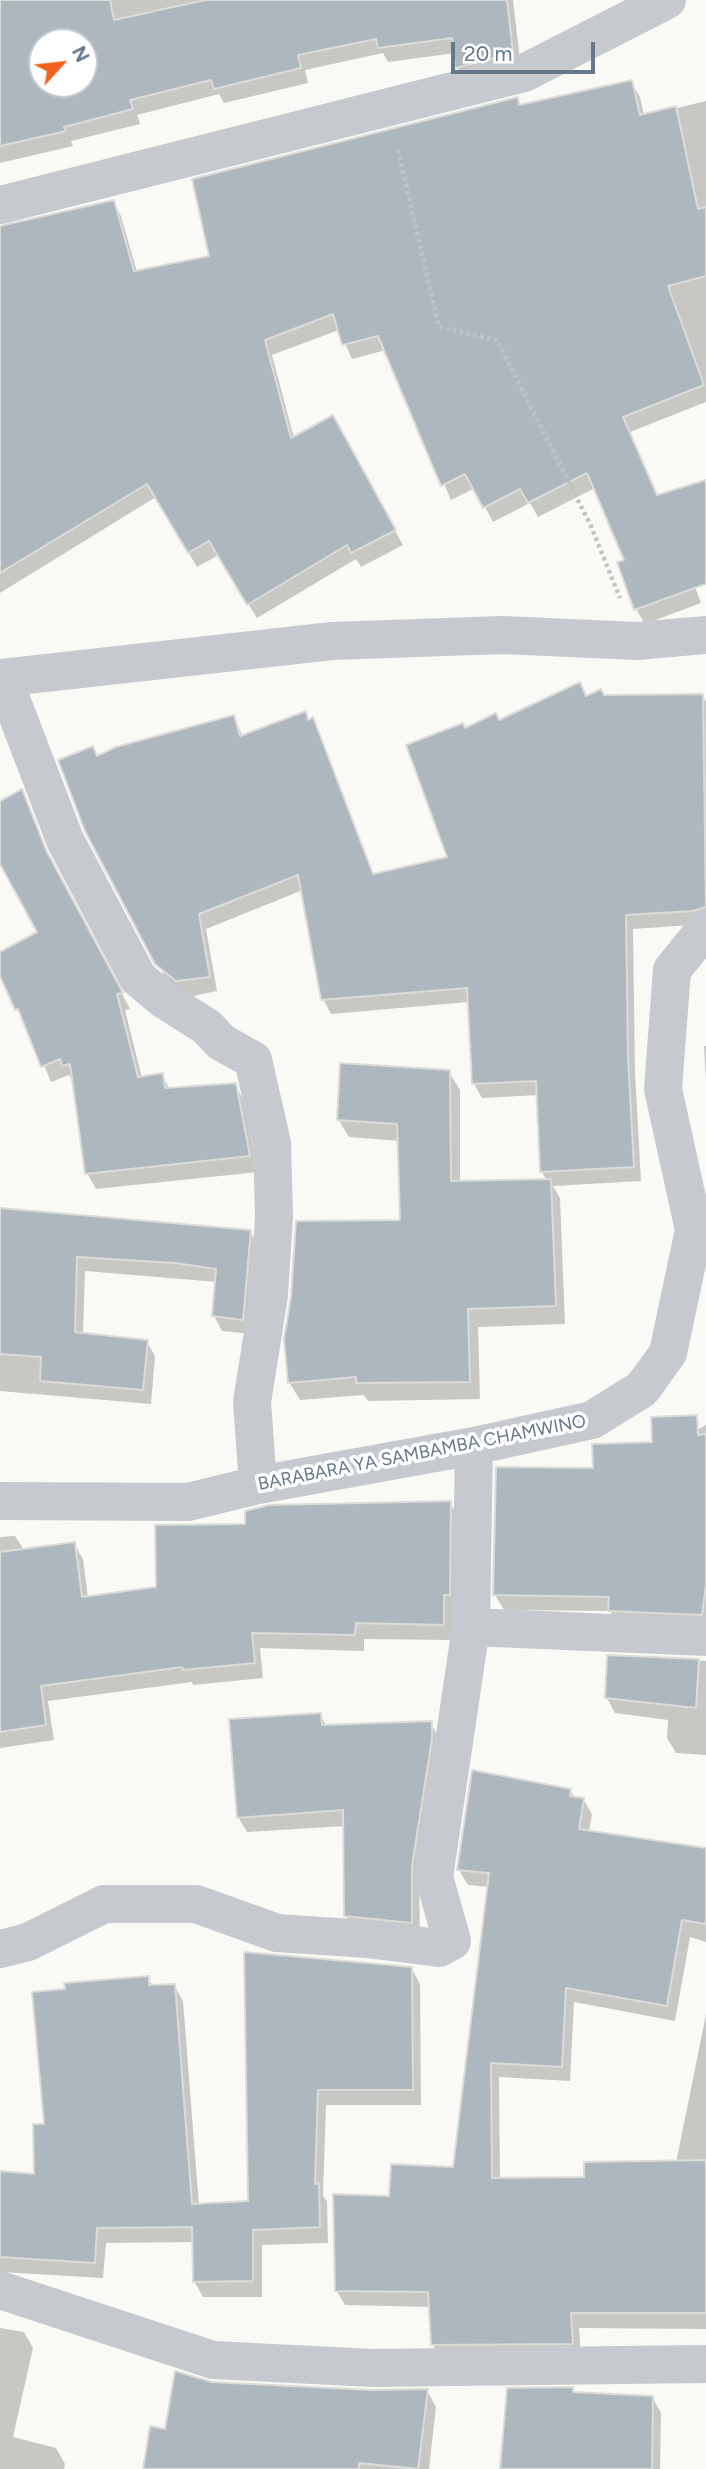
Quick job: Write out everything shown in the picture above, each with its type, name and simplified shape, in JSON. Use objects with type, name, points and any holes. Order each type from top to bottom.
[{"type":"street","points":[[0,205],[387,105],[524,73],[664,1]]},
{"type":"street","points":[[258,1485],[252,1402],[269,1295],[274,1216],[272,1143],[253,1060],[221,1042],[207,1027],[163,999],[138,978],[65,840],[2,678],[332,640],[503,635],[637,641],[706,635]]},
{"type":"street","name":"BARABARA YA SAMBAMBA CHAMWINO","points":[[0,1501],[188,1502],[258,1485],[474,1446],[592,1420],[642,1389],[668,1353],[694,1230],[663,1089],[672,970],[706,928]]},
{"type":"street","points":[[0,1949],[28,1942],[104,1905],[196,1904],[277,1933],[367,1939],[432,1948],[439,1948],[452,1941],[434,1877],[471,1627],[474,1446]]},
{"type":"street","points":[[471,1627],[706,1637]]},
{"type":"street","points":[[0,2290],[213,2360],[372,2368],[706,2364]]},
{"type":"path","points":[[387,105],[439,327],[497,340],[591,526],[637,641]]},
{"type":"building","points":[[0,0],[110,0],[114,20],[205,0],[507,0],[513,53],[455,68],[452,38],[378,48],[376,39],[298,55],[301,68],[214,89],[211,80],[130,100],[133,109],[64,127],[66,131],[0,146]]},
{"type":"building","points":[[632,80],[640,115],[676,106],[698,209],[706,207],[706,276],[668,286],[704,385],[623,417],[657,495],[706,480],[706,584],[634,610],[617,562],[624,560],[587,473],[528,503],[520,489],[483,508],[465,474],[441,486],[378,336],[342,345],[333,314],[265,340],[291,438],[333,415],[396,530],[351,553],[347,545],[247,605],[209,541],[188,553],[147,484],[0,573],[0,226],[114,200],[134,271],[209,256],[192,179],[518,97],[519,105]]},
{"type":"building","points":[[580,682],[586,696],[601,689],[604,695],[703,694],[706,907],[693,911],[626,915],[628,1057],[634,1167],[540,1172],[536,1081],[472,1084],[467,988],[321,1000],[298,875],[199,914],[210,977],[176,981],[155,964],[85,831],[58,760],[93,746],[97,756],[116,747],[234,715],[240,736],[306,711],[308,720],[313,717],[373,874],[447,857],[406,745],[463,723],[465,728],[496,713],[499,720]]},
{"type":"building","points":[[22,789],[46,850],[123,993],[117,994],[138,1077],[163,1073],[165,1088],[236,1083],[250,1156],[85,1174],[70,1064],[62,1066],[60,1059],[41,1067],[18,1009],[15,1010],[0,976],[0,952],[37,932],[0,864],[0,801]]},
{"type":"building","points":[[340,1063],[450,1070],[451,1181],[551,1179],[556,1306],[468,1309],[470,1382],[356,1383],[356,1377],[288,1383],[284,1339],[291,1296],[296,1221],[400,1220],[397,1124],[337,1120]]},
{"type":"building","points":[[0,1208],[251,1230],[243,1320],[212,1316],[216,1269],[175,1263],[77,1257],[75,1332],[148,1340],[143,1390],[40,1381],[41,1357],[0,1354]]},
{"type":"building","points":[[697,1415],[698,1435],[706,1434],[706,1584],[702,1615],[608,1611],[609,1597],[493,1595],[496,1467],[593,1468],[592,1444],[652,1442],[651,1417]]},
{"type":"building","points":[[451,1501],[450,1595],[444,1595],[444,1625],[356,1623],[355,1635],[252,1633],[255,1663],[183,1670],[182,1667],[41,1686],[46,1725],[0,1732],[0,1552],[75,1542],[82,1597],[156,1587],[155,1525],[245,1524],[245,1511],[269,1505]]},
{"type":"building","points":[[607,1655],[699,1659],[696,1708],[605,1698]]},
{"type":"building","points":[[321,1713],[322,1725],[432,1721],[432,1739],[412,1866],[412,1923],[344,1916],[343,1810],[237,1818],[229,1719]]},
{"type":"building","points":[[472,1770],[571,1789],[570,1796],[584,1798],[579,1829],[706,1848],[706,1924],[682,1920],[667,2006],[566,1988],[562,2067],[491,2063],[492,2178],[584,2177],[584,2162],[706,2160],[706,2313],[571,2313],[573,2344],[431,2345],[428,2292],[335,2291],[333,2194],[389,2196],[391,2164],[453,2167],[489,1873],[457,1870]]},
{"type":"building","points":[[244,1952],[412,1967],[413,2090],[318,2090],[315,2184],[319,2184],[320,2227],[253,2230],[253,2281],[193,2282],[192,2227],[97,2228],[95,2263],[0,2257],[0,2171],[34,2174],[33,2124],[44,2124],[32,1992],[65,1989],[64,1983],[149,1976],[149,1985],[175,1984],[192,2204],[248,2201]]},
{"type":"building","points":[[175,2371],[212,2382],[371,2390],[428,2389],[418,2469],[359,2463],[359,2469],[143,2469],[150,2426],[165,2429]]},
{"type":"building","points":[[573,2387],[573,2392],[653,2396],[652,2469],[500,2469],[507,2388]]}]
